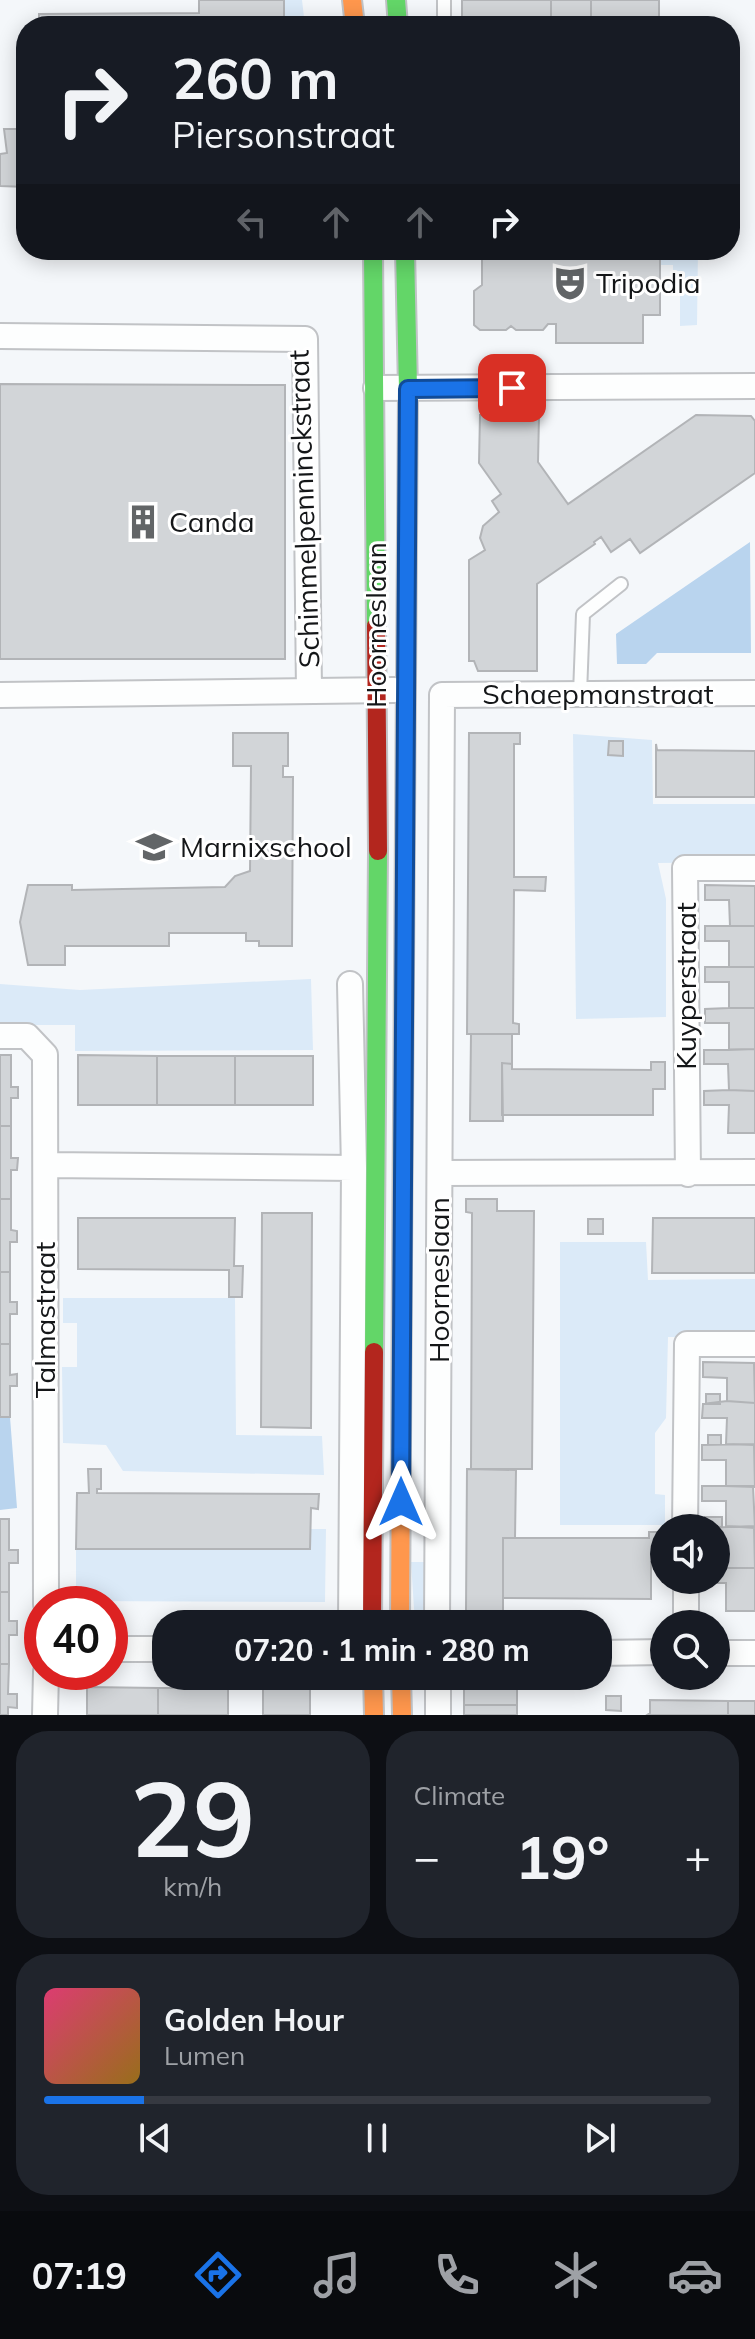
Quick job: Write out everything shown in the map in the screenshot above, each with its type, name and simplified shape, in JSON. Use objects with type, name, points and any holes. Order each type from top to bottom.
[{"type":"street","name":"Hoorneslaan","points":[[372,1610],[377,690],[373,260]]},
{"type":"street","name":"Hoorneslaan","points":[[400,1610],[408,389],[405,260]]},
{"type":"street","name":"Schimmelpenninckstraat","points":[[0,336],[305,339],[309,691]]},
{"type":"street","points":[[376,388],[755,386]]},
{"type":"street","name":"Schimmelpenninckstraat","points":[[0,695],[404,689]]},
{"type":"street","name":"Schaepmanstraat","points":[[442,695],[755,693]]},
{"type":"street","name":"Hoorneslaan","points":[[437,1610],[442,695]]},
{"type":"street","name":"Kuyperstraat","points":[[688,1174],[685,868],[755,868]]},
{"type":"street","points":[[350,984],[354,1168],[351,1610]]},
{"type":"street","name":"Talmastraat","points":[[0,1036],[27,1036],[45,1055],[46,1586]]},
{"type":"street","points":[[46,1165],[354,1168]]},
{"type":"street","points":[[440,1173],[755,1172]]},
{"type":"street","points":[[685,1514],[687,1344],[755,1344]]},
{"type":"street","points":[[128,1649],[152,1649]]},
{"type":"street","points":[[612,1653],[650,1652]]},
{"type":"street","points":[[730,1653],[755,1653]]},
{"type":"street","points":[[45,1715],[46,1690]]},
{"type":"street","points":[[373,1690],[374,1715]]},
{"type":"street","points":[[401,1690],[402,1715]]},
{"type":"street","points":[[438,1690],[438,1715]]},
{"type":"lane","points":[[580,694],[583,614],[621,584]]},
{"type":"shaded area","points":[[284,0],[302,0],[304,16],[284,16]]},
{"type":"shaded area","points":[[660,260],[698,260],[697,325],[680,326],[680,293],[673,291],[673,265],[660,265]]},
{"type":"shaded area","points":[[750,542],[751,653],[657,653],[646,664],[617,664],[616,634]]},
{"type":"shaded area","points":[[573,734],[652,740],[653,804],[755,804],[755,862],[658,863],[666,899],[666,1017],[576,1019]]},
{"type":"shaded area","points":[[311,979],[313,1050],[75,1051],[75,1025],[0,1025],[0,984],[80,990]]},
{"type":"shaded area","points":[[560,1242],[646,1242],[648,1280],[755,1279],[755,1337],[668,1337],[666,1418],[655,1433],[655,1494],[665,1495],[665,1514],[650,1514],[650,1525],[560,1525]]},
{"type":"shaded area","points":[[63,1298],[235,1298],[236,1435],[322,1436],[324,1475],[123,1471],[106,1445],[63,1443],[62,1367],[77,1367],[77,1323],[63,1323]]},
{"type":"shaded area","points":[[0,1417],[10,1417],[17,1508],[0,1510]]},
{"type":"shaded area","points":[[311,1529],[326,1529],[325,1602],[128,1601],[128,1586],[76,1586],[76,1549],[310,1549]]},
{"type":"shaded area","points":[[411,1562],[428,1562],[427,1610],[414,1610]]},
{"type":"building","points":[[199,0],[284,0],[284,16],[39,16],[39,14],[199,13]]},
{"type":"building","points":[[462,0],[551,0],[551,16],[462,16]]},
{"type":"building","points":[[551,0],[591,0],[591,16],[551,16]]},
{"type":"building","points":[[591,0],[659,0],[659,16],[591,16]]},
{"type":"building","points":[[4,129],[16,129],[16,187],[0,186],[0,154],[7,153]]},
{"type":"building","points":[[482,260],[660,260],[660,315],[643,315],[643,343],[556,343],[556,324],[548,324],[543,330],[516,330],[511,326],[506,330],[480,330],[474,325],[474,291],[482,285]]},
{"type":"building","name":"Canda","points":[[0,384],[285,385],[285,659],[0,659]]},
{"type":"building","points":[[480,415],[539,416],[538,462],[568,504],[696,415],[751,416],[755,421],[755,473],[640,553],[630,539],[611,552],[601,537],[594,542],[537,584],[537,671],[478,671],[474,661],[469,661],[469,560],[485,550],[480,538],[483,526],[499,512],[492,501],[501,494],[479,463]]},
{"type":"building","points":[[233,733],[288,733],[288,766],[283,766],[283,777],[293,777],[292,946],[259,946],[259,941],[246,941],[246,933],[169,933],[169,946],[65,946],[65,965],[28,965],[20,922],[28,885],[72,885],[72,890],[225,887],[235,876],[250,871],[251,766],[233,766]]},
{"type":"building","points":[[469,733],[520,733],[520,744],[514,744],[514,877],[546,877],[545,891],[514,890],[513,1023],[519,1024],[519,1034],[467,1034]]},
{"type":"building","points":[[609,741],[623,741],[623,756],[608,755]]},
{"type":"building","points":[[656,744],[657,750],[755,751],[755,797],[656,797]]},
{"type":"building","points":[[705,885],[755,886],[755,926],[730,926],[729,900],[705,900]]},
{"type":"building","points":[[705,926],[755,926],[755,967],[729,967],[729,941],[705,941]]},
{"type":"building","points":[[705,967],[755,967],[755,1008],[729,1008],[729,982],[705,982]]},
{"type":"building","points":[[755,1008],[755,1049],[729,1050],[729,1023],[705,1023],[705,1009]]},
{"type":"building","points":[[471,1034],[512,1034],[512,1064],[502,1063],[503,1121],[470,1121]]},
{"type":"building","points":[[755,1049],[755,1091],[729,1090],[728,1064],[704,1064],[704,1050]]},
{"type":"building","points":[[0,1055],[11,1055],[11,1087],[18,1087],[18,1098],[11,1098],[11,1126],[0,1126]]},
{"type":"building","points":[[78,1055],[157,1056],[157,1105],[78,1105]]},
{"type":"building","points":[[157,1056],[235,1056],[235,1105],[157,1105]]},
{"type":"building","points":[[235,1056],[313,1056],[313,1105],[235,1105]]},
{"type":"building","points":[[651,1062],[665,1062],[665,1089],[653,1089],[653,1115],[502,1115],[502,1063],[512,1064],[512,1069],[651,1070]]},
{"type":"building","points":[[704,1091],[755,1091],[755,1133],[728,1133],[729,1105],[704,1105]]},
{"type":"building","points":[[0,1126],[11,1126],[11,1158],[18,1158],[17,1170],[11,1170],[11,1199],[0,1199]]},
{"type":"building","points":[[0,1199],[11,1199],[11,1230],[17,1231],[17,1242],[10,1242],[10,1272],[0,1272]]},
{"type":"building","points":[[466,1199],[497,1199],[497,1211],[534,1211],[532,1469],[471,1469],[472,1213],[466,1212]]},
{"type":"building","points":[[262,1213],[312,1213],[311,1428],[261,1427]]},
{"type":"building","points":[[78,1218],[235,1218],[234,1266],[243,1266],[242,1297],[229,1297],[229,1270],[78,1269]]},
{"type":"building","points":[[653,1218],[755,1218],[755,1273],[652,1273]]},
{"type":"building","points":[[588,1219],[603,1219],[603,1234],[588,1234]]},
{"type":"building","points":[[0,1272],[10,1272],[10,1302],[17,1302],[17,1314],[10,1314],[10,1344],[0,1344]]},
{"type":"building","points":[[0,1344],[10,1344],[10,1375],[17,1374],[17,1386],[10,1386],[10,1417],[0,1417]]},
{"type":"building","points":[[703,1362],[754,1363],[755,1403],[727,1401],[727,1378],[703,1377]]},
{"type":"building","points":[[706,1394],[720,1394],[720,1404],[706,1404]]},
{"type":"building","points":[[727,1401],[755,1403],[755,1445],[726,1444],[727,1418],[702,1418],[703,1404]]},
{"type":"building","points":[[708,1435],[721,1435],[721,1445],[708,1445]]},
{"type":"building","points":[[754,1444],[755,1487],[726,1486],[726,1460],[702,1460],[702,1445]]},
{"type":"building","points":[[88,1469],[101,1469],[101,1489],[97,1489],[97,1493],[319,1494],[318,1509],[311,1508],[310,1549],[76,1549],[77,1493],[89,1493]]},
{"type":"building","points":[[467,1469],[516,1470],[515,1538],[503,1538],[503,1610],[466,1610]]},
{"type":"building","points":[[702,1486],[753,1486],[755,1528],[730,1526],[726,1501],[702,1501]]},
{"type":"building","points":[[0,1519],[9,1519],[9,1550],[18,1550],[18,1563],[9,1563],[9,1592],[0,1592]]},
{"type":"building","points":[[754,1526],[755,1568],[730,1568],[730,1527]]},
{"type":"building","points":[[650,1532],[651,1599],[503,1598],[503,1538],[649,1538]]},
{"type":"building","points":[[730,1568],[755,1568],[755,1611],[726,1610],[726,1594],[730,1594]]},
{"type":"building","points":[[0,1592],[9,1592],[9,1621],[17,1621],[17,1635],[9,1635],[9,1664],[0,1664]]},
{"type":"building","points":[[0,1664],[9,1664],[8,1694],[17,1694],[17,1708],[8,1707],[8,1715],[0,1715]]},
{"type":"building","points":[[128,1688],[158,1690],[158,1715],[87,1715],[87,1690],[128,1690]]},
{"type":"building","points":[[158,1690],[228,1690],[228,1715],[158,1715]]},
{"type":"building","points":[[263,1690],[310,1690],[310,1715],[263,1715]]},
{"type":"building","points":[[464,1690],[517,1690],[517,1705],[464,1705]]},
{"type":"building","points":[[606,1696],[621,1696],[621,1711],[606,1710]]},
{"type":"building","points":[[650,1700],[728,1701],[728,1715],[647,1715],[650,1713]]},
{"type":"building","points":[[728,1701],[755,1701],[755,1715],[728,1715]]},
{"type":"building","points":[[464,1705],[517,1705],[517,1715],[464,1715]]},
{"type":"traffic: fast","points":[[396,0],[397,16]]},
{"type":"traffic: fast","points":[[373,260],[376,626]]},
{"type":"traffic: fast","points":[[402,1263],[408,389],[405,260]]},
{"type":"traffic: fast","points":[[374,1352],[378,851]]},
{"type":"traffic: slow","points":[[352,0],[354,16]]},
{"type":"traffic: slow","points":[[400,1610],[402,1263]]},
{"type":"traffic: slow","points":[[373,1690],[374,1715]]},
{"type":"traffic: slow","points":[[401,1690],[402,1715]]},
{"type":"traffic: jam","points":[[376,626],[378,851]]},
{"type":"traffic: jam","points":[[372,1610],[374,1352]]},
{"type":"place","name":"Tripodia","points":[[570,283]]},
{"type":"place","name":"Canda","points":[[143,522]]},
{"type":"place","name":"Marnixschool","points":[[154,847]]},
{"type":"route","points":[[401,1502],[408,389],[512,388]]}]
